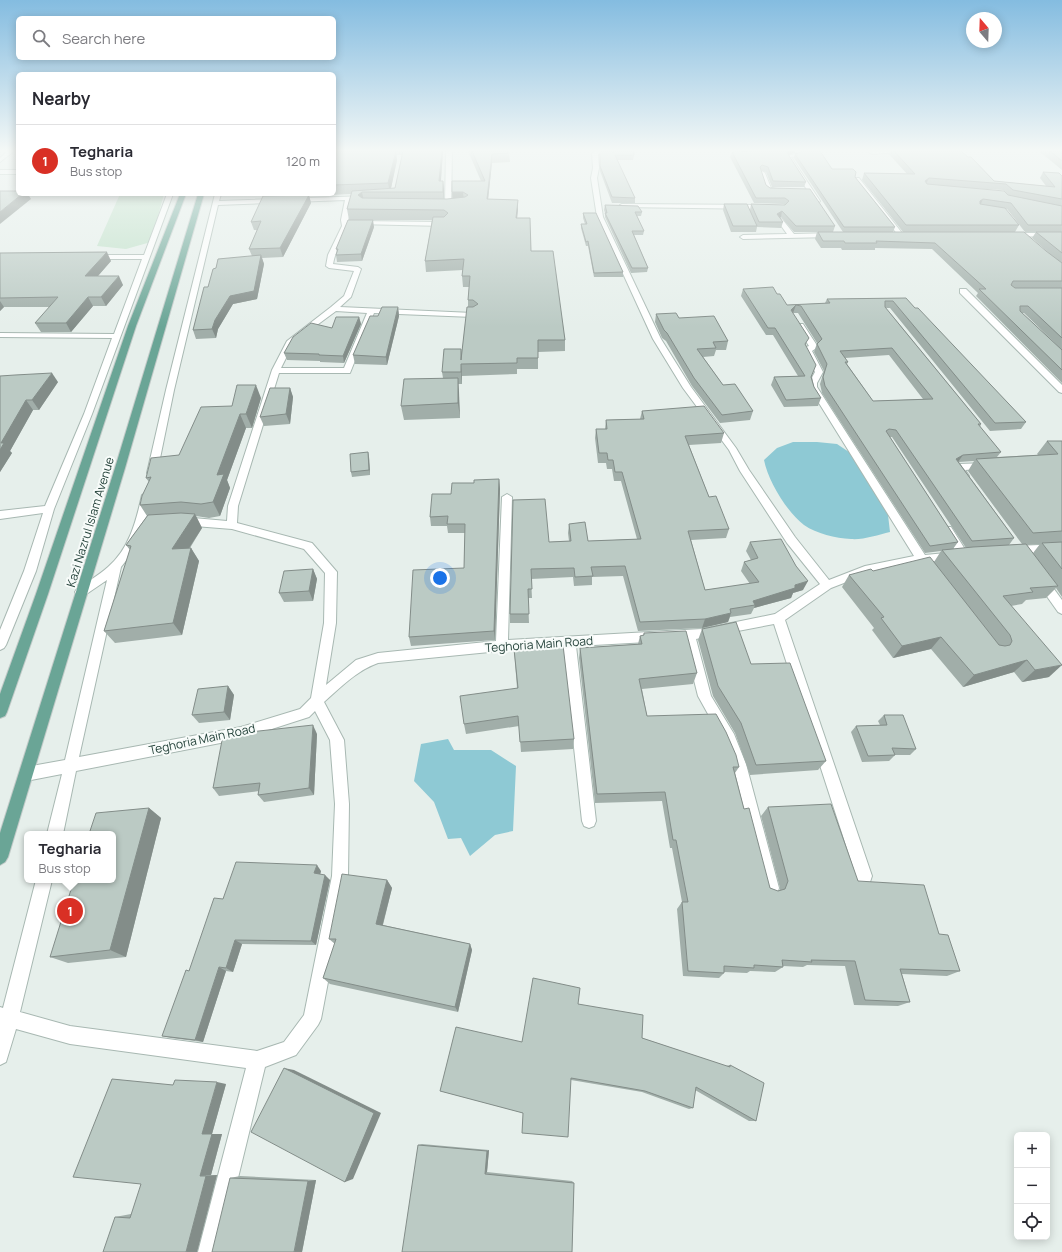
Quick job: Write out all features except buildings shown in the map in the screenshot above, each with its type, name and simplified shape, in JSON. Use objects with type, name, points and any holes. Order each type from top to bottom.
[{"type":"main road","name":"Kazi Nazrul Islam Avenue","points":[[0,712],[42,594],[130,331],[177,209]]},
{"type":"main road","name":"Kazi Nazrul Islam Avenue","points":[[0,857],[123,460],[196,209]]},
{"type":"street","points":[[0,644],[30,571],[49,509],[88,414],[164,209]]},
{"type":"street","points":[[81,592],[116,566],[131,547],[145,524],[150,483],[170,390],[214,209]]},
{"type":"street","points":[[232,526],[233,506],[276,370],[291,341],[334,309],[347,297],[353,285],[358,268],[329,266],[331,255],[345,226],[344,223],[347,209]]},
{"type":"street","points":[[602,209],[600,217],[657,339],[687,388],[733,450],[745,471],[791,540],[827,584]]},
{"type":"street","points":[[882,209],[903,234],[892,234]]},
{"type":"street","points":[[780,220],[792,236]]},
{"type":"street","points":[[344,223],[445,224]]},
{"type":"street","points":[[1014,226],[1030,243]]},
{"type":"street","points":[[742,237],[840,235],[836,229]]},
{"type":"street","points":[[1006,234],[1062,235]]},
{"type":"street","points":[[85,258],[146,257]]},
{"type":"street","points":[[963,291],[1062,390]]},
{"type":"street","points":[[334,309],[473,315]]},
{"type":"street","points":[[276,370],[347,371],[371,311]]},
{"type":"street","points":[[794,316],[814,347],[808,351],[819,372],[813,383],[813,388],[921,559],[932,572]]},
{"type":"street","points":[[0,335],[116,336]]},
{"type":"street","points":[[972,486],[958,467],[997,465]]},
{"type":"street","points":[[502,646],[507,497]]},
{"type":"street","points":[[0,515],[49,509]]},
{"type":"street","points":[[5,1018],[70,1035],[257,1060],[290,1049],[312,1019],[340,876],[342,804],[337,740],[318,702],[330,622],[331,572],[308,546],[232,526],[189,520],[173,522]]},
{"type":"street","points":[[942,522],[963,554]]},
{"type":"street","points":[[1028,561],[1013,548],[1062,548]]},
{"type":"street","name":"Teghoria Main Road","points":[[26,774],[241,733],[304,713],[318,702],[350,671],[360,664],[378,658],[569,641],[702,634],[778,618],[827,584],[865,570],[921,559],[977,553]]},
{"type":"street","points":[[56,831],[72,765],[116,566]]},
{"type":"street","points":[[1037,573],[1062,609]]},
{"type":"street","points":[[778,618],[864,876]]},
{"type":"street","points":[[688,634],[705,696],[729,738],[739,764],[771,888]]},
{"type":"street","points":[[569,641],[589,821]]},
{"type":"street","points":[[0,1056],[5,1018],[43,883]]},
{"type":"street","points":[[209,1252],[257,1060]]},
{"type":"green space","points":[[113,209],[160,209],[151,242],[126,249],[97,246]]},
{"type":"water","points":[[793,442],[837,444],[855,456],[888,515],[890,532],[860,539],[851,539],[826,535],[804,525],[791,512],[779,496],[766,468],[764,460],[777,448]]},
{"type":"water","points":[[448,739],[454,750],[491,750],[516,766],[513,831],[495,835],[470,856],[461,838],[448,839],[434,802],[414,781],[421,744]]},
{"type":"place","name":"Tegharia","points":[[70,911]]}]
